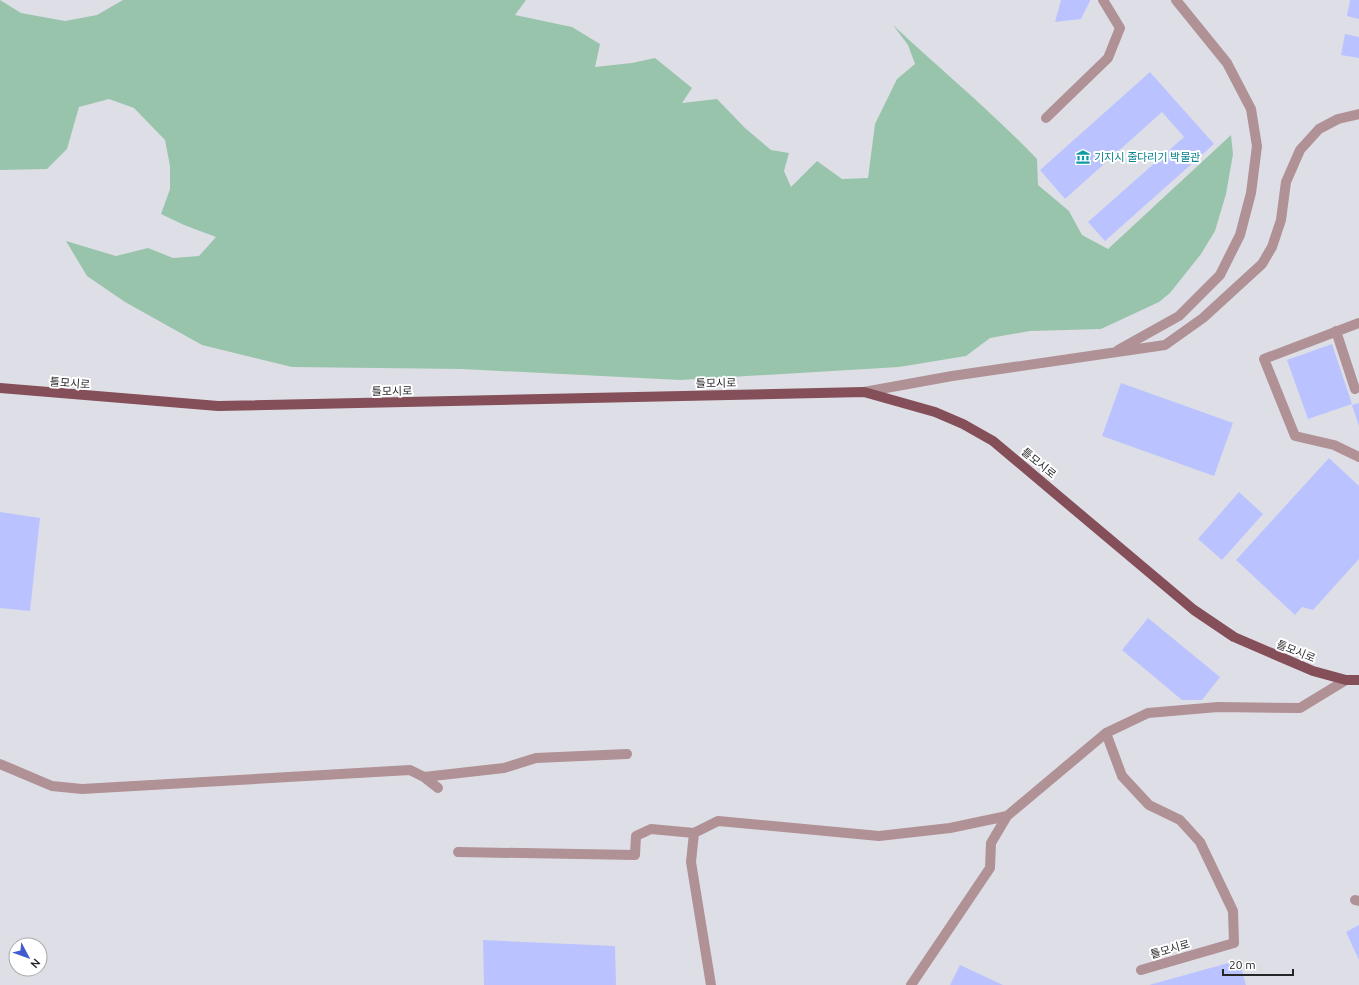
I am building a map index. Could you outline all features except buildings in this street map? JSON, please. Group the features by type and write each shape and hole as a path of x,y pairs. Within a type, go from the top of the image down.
{"main road":[{"name":"틀모시로","path":"0,388 218,406 864,392 935,412 963,424 993,441 1194,610 1234,637 1313,671 1346,680 1359,680"}],"street":[{"path":"1046,118 1108,58 1120,28 1103,0"},
{"path":"1111,353 1179,316 1220,275 1240,235 1251,193 1257,146 1251,109 1227,63 1176,0"},
{"path":"864,392 952,376 1165,345 1203,318 1241,285 1262,264 1272,247 1281,220 1286,182 1300,150 1319,129 1338,119 1359,114"},
{"path":"1359,323 1264,359 1295,436 1334,446 1359,457"},
{"path":"1336,331 1355,389"},
{"path":"912,985 990,868 991,843 1007,816 1106,733 1148,714 1218,707 1300,708 1346,680"},
{"name":"틀모시로","path":"1106,733 1122,776 1149,805 1180,820 1200,842 1233,911 1234,943 1141,970"},
{"path":"424,777 504,768 536,758 627,754"},
{"path":"0,764 52,786 82,789 410,770 424,777 438,788"},
{"path":"458,852 634,855 636,836 651,829 694,833 718,821 879,836 950,828 1007,816"},
{"path":"694,833 691,862 712,985"}],"green space":[{"path":"0,0 21,13 65,21 97,15 123,0 526,0 515,15 572,27 600,44 595,67 632,63 655,58 692,88 682,103 717,99 745,128 771,150 789,153 784,171 791,187 817,161 842,179 868,178 875,124 897,79 915,64 908,45 893,25 1020,141 1037,159 1038,185 1069,211 1082,235 1108,249 1231,135 1233,154 1226,194 1215,231 1201,254 1170,293 1159,302 1101,329 1030,331 990,338 966,356 899,367 680,380 462,369 292,367 202,345 125,302 87,276 66,241 116,256 148,248 173,258 199,256 216,237 184,225 161,214 170,189 170,166 165,140 134,108 109,99 79,107 67,149 47,169 0,170"}],"place":[{"name":"기지시 줄다리기 박물관","path":"1083,157"}]}
